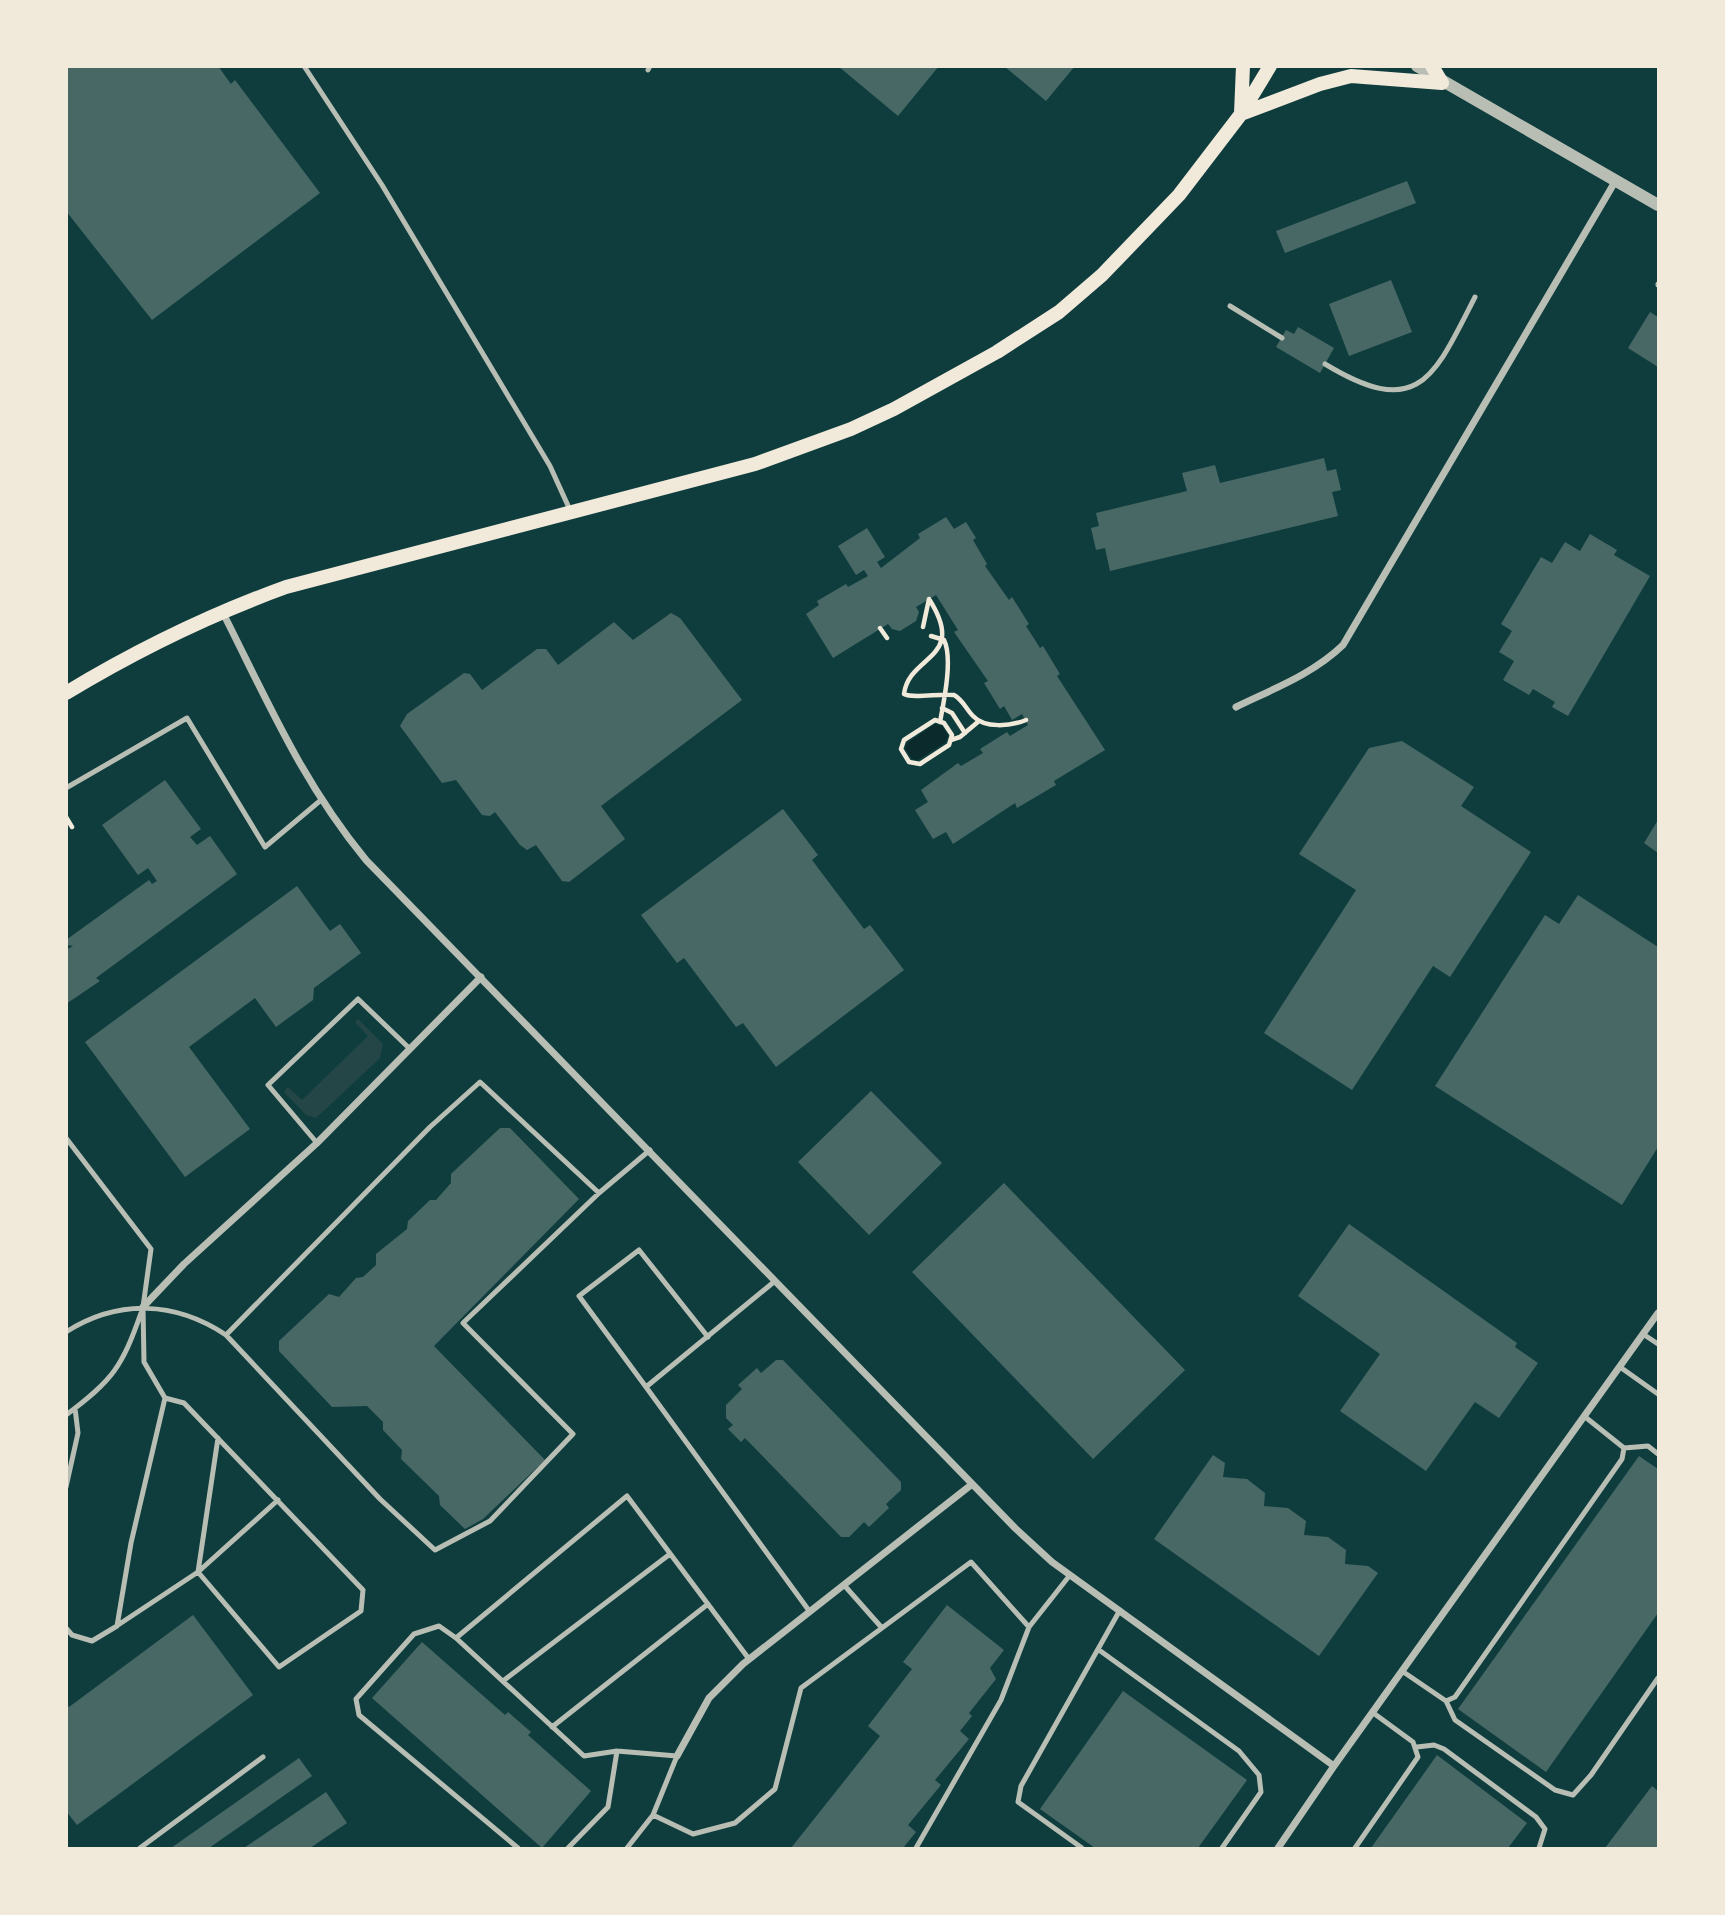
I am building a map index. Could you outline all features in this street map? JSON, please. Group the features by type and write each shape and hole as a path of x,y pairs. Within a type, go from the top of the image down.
{"main road":[{"path":"1241,114 1243,66"},
{"path":"66,693 139,650 222,611 299,583 755,464 842,432 894,409 998,352 1059,312 1111,267 1179,195 1241,114 1270,66"},
{"path":"1432,66 1442,83"},
{"path":"1241,114 1320,84 1351,76 1442,83"}],"street":[{"path":"1417,66 1442,83 1658,205"},
{"path":"1236,707 1308,672 1326,661 1343,645 1616,180"},
{"path":"222,611 278,728 321,800 366,860 1015,1528 1070,1575 1334,1766"},
{"path":"143,1307 184,1264 317,1143 481,977"},
{"path":"1278,1849 1372,1712 1658,1313"},
{"path":"677,1756 709,1698 749,1659 971,1485"}],"lane":[{"path":"304,66 382,185 550,466 572,513"},
{"path":"1325,364 1377,390 1391,392 1412,387 1433,372 1475,297"},
{"path":"1230,306 1282,338"},
{"path":"66,788 187,718 265,847 321,800"},
{"path":"317,1143 268,1085 358,999 410,1049"},
{"path":"226,1335 430,1127 480,1082 599,1193"},
{"path":"66,1138 151,1249 143,1307 144,1362 165,1398 131,1543 117,1626"},
{"path":"66,1332 89,1318 143,1307 200,1318 226,1335 380,1499 436,1550 490,1521 573,1434 463,1323 599,1193 650,1150"},
{"path":"708,1338 639,1250 579,1296 810,1612"},
{"path":"646,1387 775,1281"},
{"path":"66,1415 97,1392 125,1359 143,1307"},
{"path":"1643,1334 1658,1344"},
{"path":"1620,1367 1658,1394"},
{"path":"165,1398 184,1403 218,1438 278,1500 363,1590 361,1611 279,1667 198,1572 218,1438"},
{"path":"66,1487 78,1433 75,1408"},
{"path":"1584,1416 1624,1448 1648,1446 1658,1454"},
{"path":"1446,1701 1455,1697 1503,1629 1622,1459 1624,1448"},
{"path":"456,1638 627,1496 749,1659"},
{"path":"66,1628 72,1635 92,1641 117,1626 198,1572 278,1500"},
{"path":"502,1681 670,1555"},
{"path":"653,1815 693,1834 735,1823 775,1789 802,1688 971,1562 1029,1627"},
{"path":"916,1849 1001,1700 1029,1627 1070,1575"},
{"path":"844,1586 882,1628"},
{"path":"552,1727 708,1604"},
{"path":"1082,1849 1018,1802 1021,1786 1120,1610"},
{"path":"518,1849 359,1715 356,1699 414,1634 439,1626 456,1638 584,1756 617,1751 677,1756 653,1815 627,1849"},
{"path":"1099,1650 1239,1751 1259,1775 1261,1792 1222,1849"},
{"path":"1402,1671 1446,1701 1455,1720 1555,1790 1573,1795 1591,1775 1658,1678"},
{"path":"1372,1712 1417,1747 1434,1745 1444,1749 1536,1817 1545,1829 1539,1849"},
{"path":"1354,1849 1416,1763 1417,1747"},
{"path":"568,1849 608,1807 617,1751"},
{"path":"140,1849 263,1757"}],"path":[{"path":"923,626 929,599 941,620 941,639 934,655 909,681 904,694 911,697 923,693 945,694 960,698 979,721 1006,724 1026,720"},
{"path":"880,628 887,638"},
{"path":"931,636 941,639 947,647 945,694 940,722"},
{"path":"943,708 952,713 965,733"},
{"path":"935,720 940,722 952,735 949,745 920,764 909,762 901,749 904,740 935,720"},
{"path":"951,740 979,721"},
{"path":"66,817 72,827"}],"shaded area":[{"path":"935,724 942,726 948,735 946,742 918,760 912,759 905,748 907,743"},
{"path":"358,1019 383,1044 380,1058 316,1118 306,1115 284,1092 288,1087 302,1100 368,1036 355,1022"}],"building":[{"path":"66,66 218,66 231,84 235,80 320,193 152,320 66,211"},
{"path":"838,66 939,66 898,116"},
{"path":"1004,66 1075,66 1046,101"},
{"path":"1407,181 1416,203 1285,253 1276,231"},
{"path":"1391,280 1412,332 1349,356 1329,304"},
{"path":"1650,312 1658,317 1658,367 1628,348"},
{"path":"1298,327 1334,348 1320,373 1276,347 1286,330 1294,334"},
{"path":"1324,458 1327,471 1336,469 1341,490 1332,492 1338,516 1110,571 1105,548 1096,550 1091,528 1099,526 1096,513 1187,491 1182,473 1215,465 1220,483"},
{"path":"946,517 954,529 966,522 976,538 973,540 987,564 985,566 1009,600 1012,597 1029,624 1026,626 1040,648 1043,646 1060,674 1057,676 1105,750 1054,781 1056,785 1017,808 1015,803 953,844 946,832 933,839 915,810 928,802 921,790 958,763 961,766 983,753 980,749 1007,732 1010,736 1028,725 1022,714 1012,720 1004,706 1000,709 984,683 988,681 954,632 958,630 936,595 916,607 919,612 916,621 900,631 892,629 888,624 833,658 806,614 819,605 817,601 846,584 848,587 868,576 864,570 856,575 838,546 867,528 885,557 877,562 881,568 920,538 918,534"},
{"path":"1590,534 1617,550 1614,555 1650,576 1568,716 1552,707 1555,702 1533,689 1529,695 1503,680 1514,661 1499,652 1512,631 1501,624 1541,557 1552,563 1565,542 1580,551"},
{"path":"671,613 680,618 742,700 601,806 625,839 569,882 562,881 536,845 527,850 520,845 495,812 490,816 482,815 456,780 442,783 400,726 407,714 464,673 470,674 482,690 537,649 546,649 558,665 614,622 633,640"},
{"path":"1402,741 1474,787 1461,806 1531,852 1450,977 1433,966 1352,1090 1264,1033 1356,890 1299,854 1369,748"},
{"path":"165,780 201,829 190,837 197,845 210,836 237,874 96,978 100,981 66,1004 66,950 73,946 68,945 66,940 149,880 152,884 157,881 148,868 138,875 102,825"},
{"path":"783,809 818,855 812,860 864,929 870,925 904,970 776,1067 743,1023 736,1027 684,958 677,963 641,915"},
{"path":"1658,820 1658,853 1644,843"},
{"path":"297,886 330,931 340,924 361,953 314,988 313,1000 276,1027 255,998 189,1047 250,1129 185,1177 85,1042"},
{"path":"1578,895 1658,947 1658,1147 1622,1205 1435,1086 1545,915 1559,924"},
{"path":"871,1091 942,1163 869,1235 798,1162"},
{"path":"500,1128 510,1128 579,1199 434,1346 545,1460 483,1519 465,1529 440,1505 439,1496 401,1459 402,1450 383,1430 383,1422 367,1406 332,1407 279,1351 279,1341 329,1294 339,1297 356,1278 363,1277 376,1265 376,1254 407,1229 408,1221 430,1200 436,1200 451,1183 451,1174"},
{"path":"1004,1183 1185,1370 1093,1459 912,1272"},
{"path":"1349,1224 1517,1343 1515,1347 1538,1363 1499,1418 1475,1402 1426,1471 1340,1411 1380,1354 1298,1296"},
{"path":"776,1360 783,1360 901,1482 901,1490 886,1504 889,1508 869,1527 864,1522 849,1537 841,1537 745,1438 741,1442 728,1429 733,1425 726,1418 726,1405 742,1389 738,1385 757,1368 761,1373"},
{"path":"1213,1455 1225,1463 1223,1477 1247,1479 1265,1493 1264,1506 1288,1508 1306,1521 1304,1535 1328,1537 1346,1550 1345,1564 1368,1566 1378,1573 1319,1656 1154,1539"},
{"path":"1639,1456 1658,1469 1658,1613 1546,1772 1458,1709"},
{"path":"947,1605 1004,1650 990,1668 996,1679 969,1713 972,1716 960,1731 969,1739 935,1780 941,1785 908,1825 916,1832 903,1848 791,1848 880,1736 868,1726 912,1669 903,1662"},
{"path":"193,1615 253,1695 77,1825 66,1811 66,1703 69,1707"},
{"path":"422,1642 505,1715 508,1712 531,1732 528,1735 591,1791 542,1848 372,1698"},
{"path":"1123,1691 1247,1780 1198,1848 1095,1848 1040,1809"},
{"path":"1437,1755 1527,1823 1508,1848 1371,1848"},
{"path":"299,1758 312,1776 209,1848 171,1848"},
{"path":"1652,1786 1658,1791 1658,1848 1605,1848"},
{"path":"326,1792 347,1823 310,1848 244,1848"}]}
